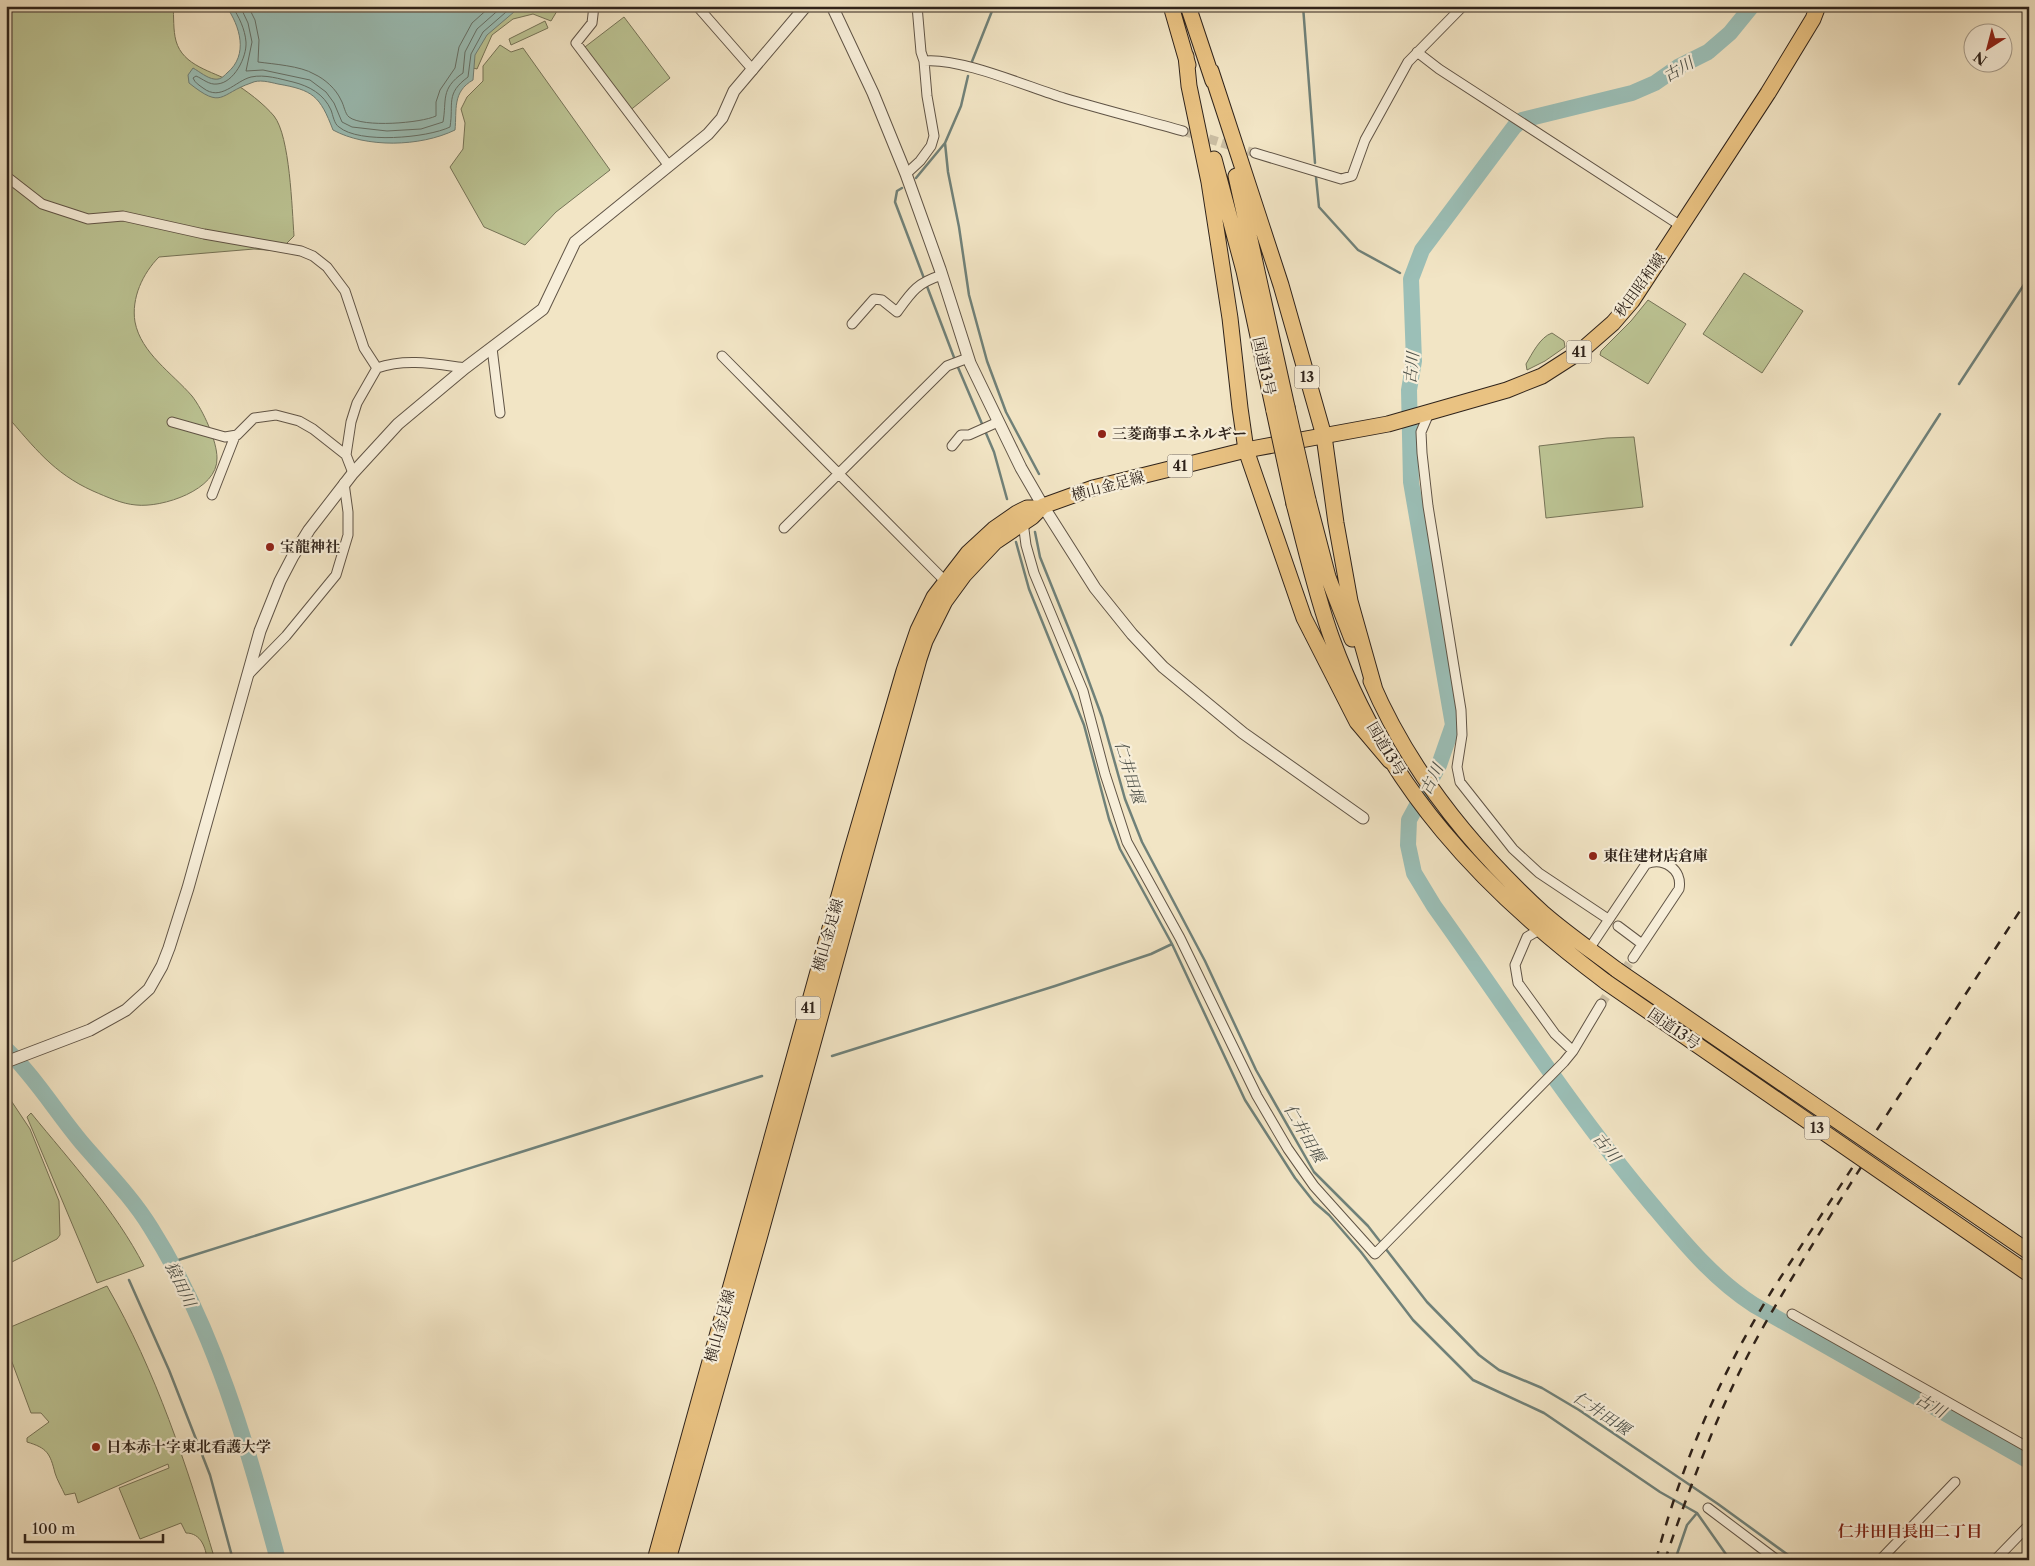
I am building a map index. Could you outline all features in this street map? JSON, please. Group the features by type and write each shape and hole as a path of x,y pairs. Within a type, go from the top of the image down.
{"main road":[{"name":"国道13号","path":"1171,6 1280,409 1301,502 1317,594 1333,641 1366,716 1390,761 1448,839 1539,930 1606,982 2029,1274"},
{"name":"国道13号","path":"1188,6 1211,71 1240,190 1280,409"},
{"name":"秋田昭和線","path":"1324,436 1388,424 1428,414 1507,390 1533,379 1581,351 1613,323 1632,301 1784,66 1813,19 1818,6"},
{"name":"13","path":"1186,56 1189,86 1209,182 1230,318 1246,450 1304,618 1357,722 1390,761"},
{"name":"13","path":"1211,71 1281,285 1324,436 1336,523 1350,601 1375,690"},
{"name":"横山金足線","path":"668,1560 919,659 949,585 968,553 994,529 1027,508 1041,507 1094,488 1246,450 1324,436"},
{"name":"国道13号","path":"1301,502 1346,626 1397,734 1420,772 1488,858 1545,915 1617,970 2029,1252"},
{"name":"横山金足線","path":"655,1560 848,865 904,671 925,614 949,585 988,548 1005,534 1032,517 1041,507"}],"street":[{"path":"594,6 592,23 576,43 669,166"},
{"path":"697,6 753,70"},
{"path":"6,1062 90,1030 126,1010 149,988 162,966 169,948 260,631 293,556 309,530 344,483 398,424 465,368 543,309 575,242 708,134 722,118 734,91 806,6"},
{"path":"832,6 873,93 906,174 961,360 988,425 1041,507 1096,588 1132,634 1163,667 1243,733 1363,818"},
{"path":"906,174 920,161 931,146 934,136 916,6"},
{"path":"1255,153 1342,179 1352,176 1365,140 1408,62 1463,6"},
{"path":"1417,52 1439,69 1525,126 1681,226"},
{"path":"924,60 934,60 974,68 1065,98 1183,131"},
{"path":"6,176 42,204 88,219 123,216 204,234 301,251 313,256 327,267 345,291 364,348 377,368"},
{"path":"852,324 874,299 882,300 897,312 908,296 923,282 937,276"},
{"path":"492,348 500,413"},
{"path":"722,356 949,585"},
{"path":"784,528 838,473 961,360"},
{"path":"353,473 346,455 350,422 356,403 377,368 392,363 417,362 465,368"},
{"path":"1428,414 1421,432 1422,453 1429,514 1461,710 1462,734 1457,767 1460,782 1513,849 1540,873 1605,917"},
{"path":"212,495 235,436 254,418 276,415 299,421 313,429 346,455"},
{"path":"172,422 225,437 235,436"},
{"path":"952,446 961,436 969,435 988,425"},
{"path":"247,676 286,636 336,575 348,535 348,512 344,483"},
{"path":"1024,522 1026,545 1034,573 1083,691 1105,774 1127,842 1180,938 1256,1096 1288,1149 1314,1186 1375,1254 1564,1062 1573,1051 1601,1004"},
{"path":"1589,949 1646,864 1659,861 1671,866 1677,872 1680,884 1679,890 1633,958"},
{"path":"1618,926 1642,944"},
{"path":"1539,930 1527,937 1515,965 1518,983 1554,1034 1573,1051"},
{"path":"1792,1314 2029,1448"},
{"path":"1880,1560 1955,1482"},
{"path":"1708,1508 1777,1560"},
{"path":"2001,1558 2029,1526"}],"green space":[{"path":"6,6 173,6 176,41 185,56 199,67 232,82 260,102 274,116 284,139 291,191 294,236 279,251 254,249 159,257 143,278 137,295 134,313 138,333 150,353 192,396 205,417 215,443 217,458 215,469 208,479 199,488 173,500 136,505 109,498 79,484 66,476 45,458 6,415"},
{"path":"387,6 560,6 551,21 533,14 513,19 492,35 477,69 458,64"},
{"path":"624,17 670,78 628,112 581,50"},
{"path":"545,21 548,28 511,45 509,39"},
{"path":"500,45 511,52 523,48 610,170 556,212 525,245 484,227 450,167 463,149 465,123 461,109 467,97 483,81 483,66"},
{"path":"1744,273 1803,311 1762,373 1703,334"},
{"path":"1648,300 1686,324 1648,384 1600,355 1601,351 1631,321"},
{"path":"1552,333 1564,341 1565,347 1545,361 1527,370 1526,364 1537,346"},
{"path":"1634,437 1643,507 1546,518 1539,446 1607,438"},
{"path":"6,1093 30,1129 59,1201 60,1235 57,1239 6,1265"},
{"path":"31,1113 106,1206 120,1225 144,1266 97,1283 27,1117"},
{"name":"日本赤十字東北看護大学","path":"107,1286 141,1351 169,1420 215,1560 207,1560 202,1542 199,1538 186,1533 181,1523 140,1539 119,1488 169,1468 168,1464 78,1503 75,1493 65,1495 47,1452 27,1442 27,1438 49,1422 41,1413 31,1413 6,1346 6,1329"}],"water":[{"path":"226,6 521,6 487,35 475,55 473,80 462,90 457,102 455,130 426,140 393,143 361,140 333,130 324,109 314,96 290,86 257,81 215,98 189,83 188,75 193,68 209,77 218,79 234,66 238,58 240,40 238,31"}],"waterway":[{"path":"971,64 994,6"},
{"path":"1303,6 1315,163"},
{"name":"古川","path":"1752,6 1730,33 1708,52 1678,67 1655,83 1632,93 1522,120 1514,127 1422,250 1411,279 1414,361 1409,390 1411,482 1453,725 1439,765 1409,820 1408,845 1414,873 1434,906 1592,1130 1673,1229 1724,1283 1754,1305 2029,1461"},
{"path":"916,178 945,143 961,106 968,76"},
{"path":"945,143 948,172 959,227 969,295 987,361 1006,412 1039,474"},
{"path":"1316,177 1319,207 1358,250 1400,273"},
{"path":"902,188 897,191 895,202 955,360"},
{"path":"1959,384 2029,277"},
{"path":"957,365 994,452 1007,499"},
{"path":"1791,645 1940,414"},
{"name":"仁井田堰","path":"1035,532 1040,557 1102,717 1125,799 1142,842 1205,961 1256,1070 1314,1172 1368,1226 1427,1302 1479,1355 1499,1370 1542,1388 1579,1410 1718,1504 1795,1560"},
{"path":"1016,542 1029,589 1084,725 1109,819 1120,849 1172,944 1245,1100 1295,1178 1314,1202 1329,1215 1361,1252 1413,1320 1473,1380 1544,1413 1660,1492 1697,1513 1730,1560"},
{"path":"832,1056 1055,986 1151,954 1172,944"},
{"name":"猿田川","path":"6,1049 136,1206 174,1267 211,1347 227,1389 254,1474 278,1560"},
{"path":"172,1262 762,1076"},
{"path":"129,1280 169,1370 210,1475 233,1560"},
{"path":"1675,1560 1687,1525 1697,1513"}],"tunnel":[{"path":"1183,131 1255,153"},
{"path":"1601,1004 1633,958"}],"railway":[{"path":"1656,1560 1690,1454 1704,1420 1754,1321 2029,897"},
{"path":"1665,1560 1708,1442 1747,1356 1786,1287 1863,1164"}],"place":[{"name":"三菱商事エネルギー","path":"1102,434"},
{"name":"宝龍神社","path":"270,547"},
{"name":"東住建材店倉庫","path":"1593,856"},
{"name":"日本赤十字東北看護大学","path":"96,1447"}],"district":[{"name":"仁井田目長田二丁目","path":"1910,1531"}]}
